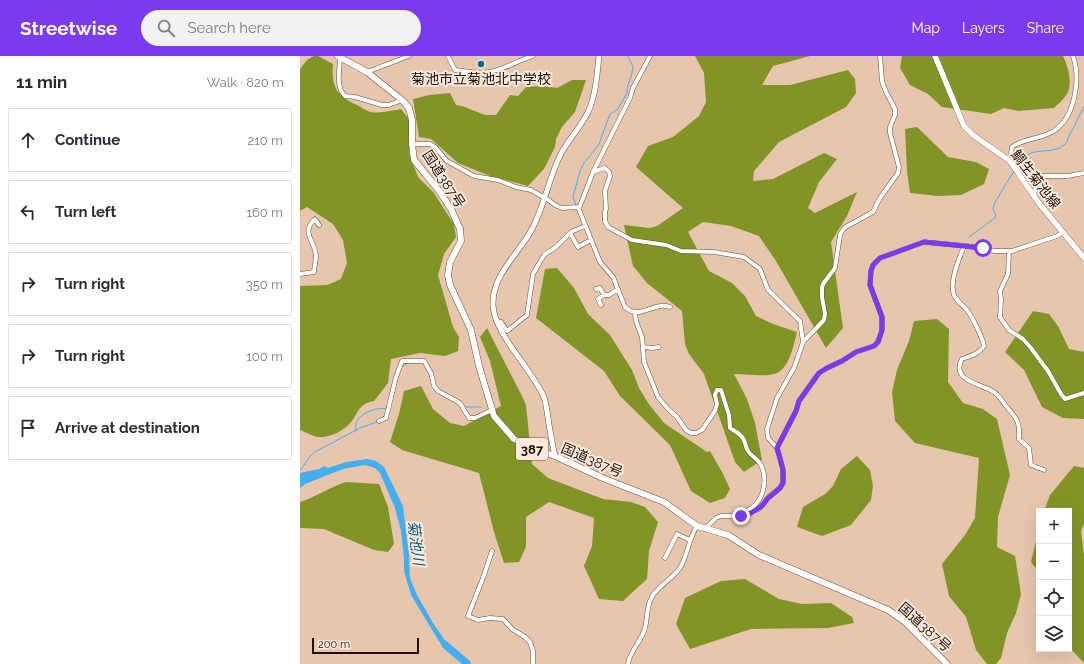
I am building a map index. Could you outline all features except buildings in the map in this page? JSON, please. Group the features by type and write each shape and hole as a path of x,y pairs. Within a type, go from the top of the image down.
{"highway":[{"name":"国道387号","path":"339,57 367,72 402,100 409,108 411,113 414,160 440,192 451,209 460,229 461,241 450,262 449,281 471,330 479,366 494,416 514,440 528,447 555,456 605,479 664,502 697,526 732,537 760,555 888,610 904,621 947,664"}],"main road":[{"name":"鯛生菊池線","path":"935,56 964,126 973,135 1010,161 1034,197 1084,258"}],"street":[{"path":"367,72 409,56"},
{"path":"448,56 455,70 488,73 518,60 533,56"},
{"path":"555,456 544,398 533,377 509,343 496,321 493,305 495,287 503,270 531,231 545,198 554,168 562,150 584,120 591,104 599,56"},
{"path":"578,208 593,172 650,56"},
{"path":"705,528 716,518 722,516 741,516 759,509 783,483 783,470 777,448 768,438 767,429 777,398 794,368 803,342 824,320 825,314 822,288 835,268 840,235 844,228 873,212 880,198 898,172 890,133 890,127 895,115 894,109 882,81 880,56"},
{"path":"1010,161 1012,147 1021,142 1049,134 1065,121 1070,112 1076,89 1076,74 1073,56"},
{"path":"339,57 340,91 345,96 356,97 382,105 389,105 402,100"},
{"path":"412,144 430,144 435,147 447,160 469,174 482,178 498,180 516,187 530,190 562,208 578,208"},
{"path":"593,172 605,168 609,172 610,176 605,191 605,221 608,227 632,240 666,245 681,251 714,252 744,257 760,268 768,290 800,322 803,342"},
{"path":"1034,197 1038,178 1041,176 1068,176 1084,173"},
{"path":"578,208 600,262 613,277 625,307 633,313 657,306 670,307"},
{"path":"300,274 314,272 316,256 305,233 305,227 308,223 315,219 319,225"},
{"path":"496,321 501,322 507,331 528,315 532,274 544,255 556,247 570,233 586,226"},
{"path":"777,448 796,411 799,401 819,373 856,352 874,346 878,342 882,330 882,317 870,285 871,271 876,261 880,258 924,242 995,251 1009,251 1038,243 1057,236 1063,232"},
{"path":"570,233 578,247 591,240"},
{"path":"964,246 954,275 953,292 956,298 970,314 983,340 984,347 975,354 962,359 960,362 962,374 972,383 992,390 1014,414 1019,423 1019,439 1030,448 1031,465 1044,470"},
{"path":"1009,251 1008,274 1000,291 1000,317 1009,330 1023,339 1031,348 1048,371 1065,399 1084,393"},
{"path":"596,289 600,288 604,295"},
{"path":"601,305 598,299 618,289"},
{"path":"635,313 636,321 642,337 644,362 658,397 668,410 678,417 686,430 691,433 699,432 715,411 717,404 715,395 718,390 721,390 729,415 730,428 742,437 749,453 760,462 765,476 764,487 760,500 750,510 735,513 734,516"},
{"path":"643,347 659,347"},
{"path":"379,421 386,418 396,377 402,361 424,361 431,373 434,386 438,391 460,403 469,418 475,418 492,410"},
{"path":"628,664 631,654 645,629 650,600 660,587 671,579 677,572 686,555 690,540 697,526"},
{"path":"665,558 677,534 690,540"},
{"path":"492,551 468,616 478,620 503,618 512,629 526,637 530,642 533,651 533,664"}],"green space":[{"path":"314,56 318,56 333,64 334,84 340,94 350,102 371,112 401,109 409,119 409,153 418,177 434,193 454,224 456,237 444,254 438,275 453,327 459,337 458,351 445,356 420,353 391,359 388,383 374,401 362,406 352,421 342,430 325,437 313,436 300,430 300,286 327,285 341,279 347,263 343,240 333,224 307,207 300,211 300,69 307,60"},
{"path":"695,56 810,56 773,66 762,85 790,85 848,70 855,79 856,93 846,107 779,142 754,171 753,181 773,179 824,153 837,159 819,182 808,208 815,213 857,192 847,216 831,242 843,328 826,348 776,261 759,236 731,226 703,222 688,232 709,271 732,283 745,296 756,316 773,324 797,332 787,363 779,372 764,375 734,374 747,399 755,423 762,460 744,472 735,462 704,374 689,354 685,344 682,311 647,283 633,266 624,225 650,228 657,226 683,208 636,167 648,146 673,137 699,116 706,102 704,73"},
{"path":"902,56 1063,56 1067,65 1070,85 1067,94 1054,108 1018,111 1004,108 991,114 942,107 928,94 910,85 900,68"},
{"path":"572,80 586,80 575,112 562,127 556,139 555,147 544,169 528,186 490,176 458,163 431,139 419,137 413,99 429,95 450,93 456,105 485,115 496,115 510,95 518,96 526,87 541,86 557,88"},
{"path":"917,127 948,157 976,162 989,169 984,184 961,195 938,196 910,193 907,171 905,129"},
{"path":"557,268 574,288 588,314 610,335 632,370 639,388 648,403 664,423 707,452 710,451 730,489 725,498 710,503 691,491 670,445 620,396 604,371 536,318 545,269"},
{"path":"1033,311 1049,314 1058,326 1069,349 1084,352 1084,419 1063,418 1042,407 1024,370 1005,352"},
{"path":"937,319 949,329 948,382 963,403 983,409 997,419 1010,475 998,517 997,547 1015,556 1021,594 1016,613 1007,633 1001,658 996,664 987,664 976,650 966,617 949,596 942,564 965,535 975,518 979,458 915,443 895,421 892,392 897,370 909,341 914,321"},
{"path":"487,328 526,405 532,464 548,478 603,499 631,502 645,507 658,522 649,551 647,579 623,601 599,599 584,566 592,546 594,518 549,502 526,517 526,547 519,562 504,563 494,532 479,473 402,450 390,442 399,414 404,391 421,386 433,409 450,423 464,426 501,406 490,361 480,337"},
{"path":"857,456 870,470 873,486 871,500 851,525 822,536 797,527 803,507 825,494 833,486 841,469"},
{"path":"1074,466 1084,468 1084,524 1081,531 1084,555 1084,663 1072,650 1072,508 1045,508 1050,495"},
{"path":"346,482 379,484 388,507 394,544 388,552 374,550 324,529 300,528 300,502"},
{"path":"1036,541 1036,569 1031,562"},
{"path":"745,579 779,599 802,604 831,603 852,617 854,623 828,628 751,629 690,649 676,624 685,598 721,581"}],"water":[{"path":"367,459 376,461 384,467 403,506 409,555 410,578 417,595 444,639 470,661 471,664 462,664 443,648 411,595 404,571 401,531 395,508 380,473 375,468 365,465 343,469 305,484 300,488 300,473 319,469 325,466 328,468 346,462"}],"waterway":[{"path":"576,205 573,197 580,171 584,163 599,144 610,114 618,109 627,93 633,67 628,56"},
{"path":"1018,168 1027,155 1060,148 1064,145 1067,142 1084,106"},
{"path":"969,237 995,218 996,215 993,209 994,205 1014,172"},
{"path":"402,366 408,363"},
{"path":"465,407 481,407"},
{"path":"356,431 356,422 362,415 379,408 387,409"},
{"path":"300,471 310,456 315,452 360,428 377,422"}],"place":[{"name":"菊池市立菊池北中学校","path":"481,64"}],"route":[{"path":"741,516 759,509 783,483 783,470 777,448 796,411 799,401 819,373 856,352 874,346 878,342 882,330 882,317 870,285 871,271 876,261 880,258 924,242 936,242 983,248"}],"water label":[{"name":"菊池川","path":"416,543"}]}
